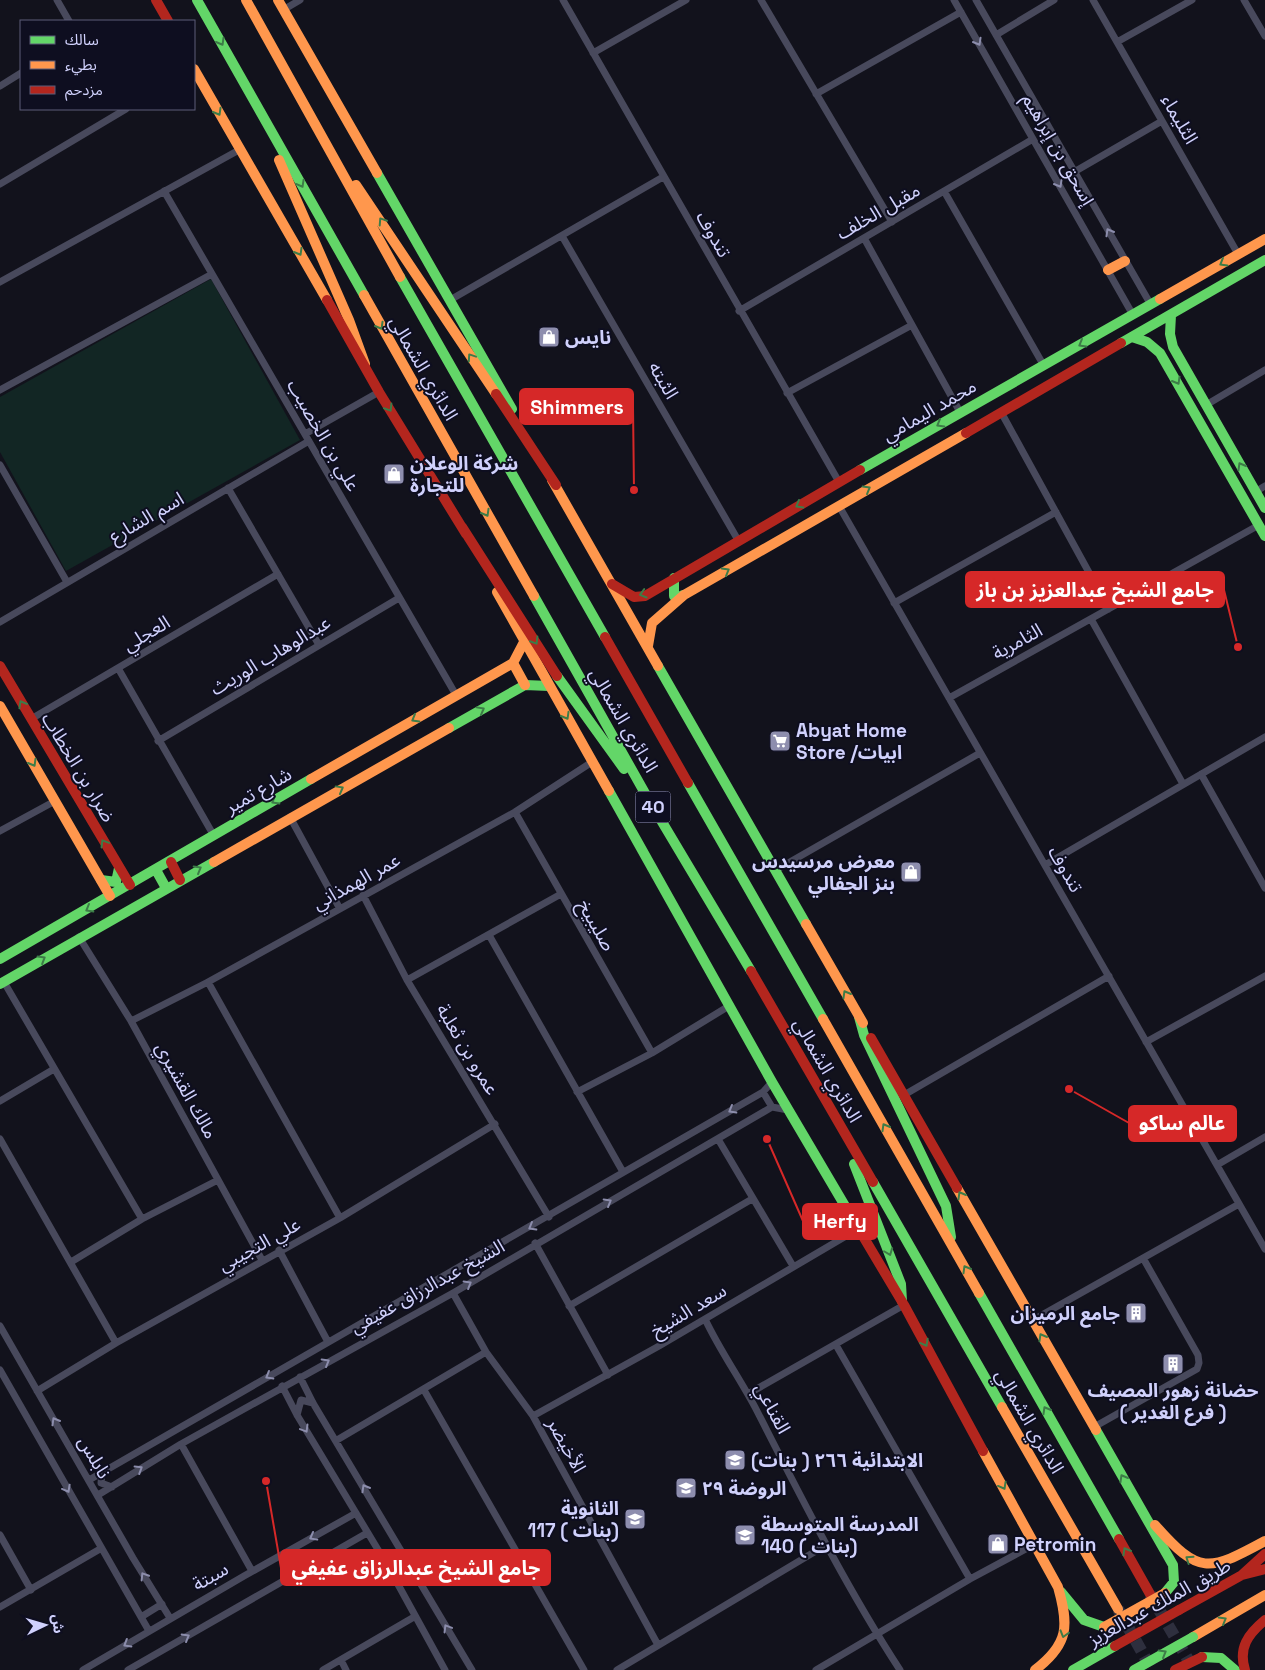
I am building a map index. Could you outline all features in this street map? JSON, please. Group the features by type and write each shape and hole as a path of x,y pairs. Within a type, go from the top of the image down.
{"main road":[{"path":"156,0 167,20"},
{"name":"الدائري الشمالي","path":"197,0 646,795 753,974 1118,1609"},
{"name":"الدائري الشمالي","path":"246,0 319,135 1150,1594"},
{"path":"278,0 1173,1566 1174,1582 1165,1594 1104,1627 1088,1624 1075,1612 1058,1587 903,1303 772,1082 524,642 462,526"},
{"path":"195,74 365,364 379,392 462,526 558,678 616,759 646,795"},
{"path":"251,96 348,320 365,364"},
{"path":"319,135 375,211 556,485"},
{"name":"محمد اليمامي","path":"612,584 634,597 645,596 960,412 1265,239"},
{"name":"محمد اليمامي","path":"648,646 652,622 684,595 1265,260"},
{"path":"1108,270 1126,261"},
{"path":"1171,314 1170,340 1265,508"},
{"path":"1132,337 1155,347 1166,363 1265,536"},
{"path":"1166,363 1164,356 1166,350 1177,354"},
{"path":"1028,375 1038,391"},
{"path":"674,578 674,596 676,598 684,595"},
{"path":"524,642 512,663 525,685"},
{"name":"شارع تمير","path":"0,959 171,862 512,663"},
{"name":"ضرار بن الخطاب","path":"0,666 130,885"},
{"path":"2,983 79,937 525,685 549,686"},
{"name":"ضرار بن الخطاب","path":"0,706 110,896"},
{"path":"171,862 180,880"},
{"path":"101,880 116,882 119,868"},
{"path":"156,870 166,888"},
{"path":"859,1017 864,1035 946,1206 952,1245"},
{"path":"848,1140 853,1160 901,1284 903,1303"},
{"path":"1139,1507 1175,1548 1196,1564 1217,1564 1265,1541"},
{"path":"1242,1575 1265,1554"},
{"name":"طريق الملك عبدالعزيز","path":"1072,1670 1242,1575 1265,1569"},
{"path":"1035,1670 1049,1660 1060,1646 1065,1634 1067,1623 1058,1587"},
{"path":"1134,1670 1265,1596"},
{"path":"1244,1670 1240,1654 1244,1642 1253,1629 1265,1620"},
{"path":"1175,1670 1202,1657 1211,1655 1220,1656 1235,1670"}],"street":[{"path":"57,0 68,20"},
{"path":"284,10 300,0"},
{"name":"تندوف","path":"563,0 739,311 839,482"},
{"path":"593,53 686,0"},
{"path":"761,0 892,222"},
{"name":"إسحق بن إبراهيم","path":"954,0 1133,315"},
{"name":"إسحق بن إبراهيم","path":"976,0 1151,305"},
{"path":"996,35 1054,0"},
{"name":"الثليماء","path":"1093,0 1238,254"},
{"path":"1116,42 1192,0"},
{"path":"1244,0 1265,36"},
{"path":"816,94 961,12"},
{"path":"0,86 20,75"},
{"path":"0,184 122,110"},
{"path":"1074,172 1162,121"},
{"name":"مقبل الخلف","path":"739,311 1033,139"},
{"path":"0,281 239,150"},
{"path":"450,300 663,177"},
{"name":"علي بن الخصيب","path":"164,191 456,695"},
{"path":"944,191 1044,366"},
{"name":"الثبته","path":"562,236 738,540"},
{"path":"864,238 960,412"},
{"path":"0,390 212,274"},
{"path":"787,393 912,325"},
{"path":"1206,405 1265,370"},
{"name":"اسم الشارع","path":"0,622 228,488 379,392"},
{"path":"1001,412 1109,609"},
{"path":"0,465 67,582"},
{"path":"1256,492 1265,486"},
{"path":"228,488 319,645"},
{"name":"تندوف","path":"839,506 1265,1249"},
{"path":"894,603 1056,512"},
{"name":"الثامرية","path":"949,698 1259,525"},
{"name":"العجلي","path":"31,719 278,574"},
{"name":"عبدالوهاب الوريث","path":"158,741 399,598"},
{"path":"1091,619 1183,784"},
{"path":"118,668 214,836"},
{"path":"1045,865 1265,737"},
{"path":"776,870 980,753"},
{"name":"عمر الهمذاني","path":"131,1022 208,982 515,812 592,762"},
{"path":"1201,774 1265,888"},
{"path":"0,832 55,801"},
{"name":"صليبيخ","path":"515,812 652,1054"},
{"path":"290,817 340,909"},
{"path":"407,980 561,894"},
{"name":"عمرو بن ثعلبة","path":"363,895 407,980 549,1217"},
{"path":"489,935 624,1172"},
{"name":"مالك القشيري","path":"79,937 131,1022 262,1260"},
{"path":"904,1095 1108,976"},
{"path":"1146,1042 1265,976"},
{"path":"208,982 340,1218"},
{"path":"2,983 142,1220"},
{"path":"577,1092 652,1054 729,1006"},
{"path":"0,1101 54,1070"},
{"name":"الشيخ عبدالرزاق عفيفي","path":"89,1480 549,1217 763,1092 772,1082"},
{"path":"763,1092 772,1107 788,1110"},
{"name":"الشيخ عبدالرزاق عفيفي","path":"98,1495 180,1444 453,1292 772,1107"},
{"name":"علي التجيبي","path":"37,1391 116,1343 279,1250 340,1218 495,1124"},
{"path":"1217,1165 1265,1138"},
{"path":"0,1139 116,1343"},
{"path":"718,1139 752,1200 793,1266"},
{"path":"71,1262 142,1220 218,1180"},
{"path":"569,1306 752,1200"},
{"path":"1033,1320 1239,1204"},
{"name":"سعد الشيخ","path":"533,1416 608,1375 858,1229"},
{"path":"535,1243 608,1375"},
{"path":"279,1250 328,1342"},
{"path":"1094,1427 1196,1369 1198,1366 1198,1355 1143,1258"},
{"name":"الأخيضر","path":"453,1292 486,1352 533,1416 658,1645"},
{"path":"748,1394 836,1345 903,1303"},
{"name":"القناعي","path":"705,1319 717,1345 748,1394 826,1545 877,1635 900,1670"},
{"name":"نابلس","path":"0,1326 170,1618"},
{"path":"836,1345 970,1579"},
{"path":"337,1440 486,1352"},
{"path":"0,1370 100,1549 149,1631"},
{"path":"300,1377 313,1403 337,1440 472,1670"},
{"path":"282,1386 297,1415 389,1568 414,1617 445,1670"},
{"path":"424,1390 584,1670"},
{"path":"297,1415 301,1400 313,1403"},
{"path":"180,1444 252,1571"},
{"path":"102,1472 101,1483 112,1486"},
{"name":"سبتة","path":"83,1670 170,1618 356,1513"},
{"path":"128,1670 368,1533"},
{"path":"0,1535 31,1590"},
{"path":"816,1670 970,1579 1035,1544"},
{"path":"617,1670 826,1545"},
{"path":"0,1607 100,1549"},
{"path":"389,1568 406,1558"},
{"path":"395,1580 413,1570"},
{"path":"141,1617 162,1604"},
{"path":"324,1670 414,1617"},
{"path":"341,1660 346,1670"}],"green space":[{"path":"211,279 300,440 66,571 0,452 0,397"}],"tunnel":[{"path":"1150,1594 1194,1670"},
{"path":"1118,1609 1152,1670"}],"traffic: fast":[{"path":"197,0 364,295"},
{"path":"377,173 512,409"},
{"path":"1121,343 1265,260"},
{"path":"400,277 605,637"},
{"path":"860,470 1160,299"},
{"path":"1171,315 1170,334 1173,347 1265,508"},
{"path":"1132,337 1147,342 1160,353 1265,536"},
{"path":"674,578 674,596 676,598 683,595"},
{"path":"534,596 646,795 751,971"},
{"path":"658,666 806,924"},
{"path":"557,676 624,769"},
{"path":"449,728 525,685 549,686"},
{"path":"0,959 311,779"},
{"path":"688,783 823,1019"},
{"path":"609,791 772,1082 848,1211"},
{"path":"0,984 214,862"},
{"path":"101,880 116,882 119,868"},
{"path":"156,870 166,888"},
{"path":"859,1017 864,1035 946,1206 951,1237"},
{"path":"854,1164 901,1284 902,1301"},
{"path":"873,1182 1002,1407"},
{"path":"979,1293 1119,1539"},
{"path":"1096,1430 1173,1565 1174,1582 1165,1593"},
{"path":"1061,1592 1084,1620 1104,1627"},
{"path":"1134,1670 1193,1637"},
{"path":"1073,1670 1115,1646"},
{"path":"1202,1657 1221,1658 1235,1670"}],"traffic: slow":[{"path":"246,0 400,277"},
{"path":"278,0 377,173"},
{"path":"195,71 327,300"},
{"path":"279,160 349,320 365,364"},
{"path":"356,185 496,394"},
{"path":"1160,299 1265,239"},
{"path":"1108,270 1125,261"},
{"path":"364,295 534,596"},
{"path":"648,646 652,623 684,595 966,433"},
{"path":"552,480 658,666"},
{"path":"497,592 609,791"},
{"path":"311,779 513,663 524,642"},
{"path":"513,663 525,685"},
{"path":"0,706 110,896"},
{"path":"214,862 449,728"},
{"path":"806,924 863,1023"},
{"path":"823,1019 979,1293"},
{"path":"957,1188 1096,1430"},
{"path":"1002,1407 1118,1609"},
{"path":"983,1451 1058,1587 1062,1601 1065,1624 1060,1643 1046,1661 1035,1670"},
{"path":"1155,1525 1183,1553 1194,1560 1205,1563 1217,1563 1230,1559 1265,1541"},
{"path":"1104,1627 1165,1593"},
{"path":"1193,1637 1265,1595"}],"traffic: jam":[{"path":"156,0 167,20"},
{"path":"327,300 379,392 466,534"},
{"path":"966,433 1121,343"},
{"path":"496,394 556,485"},
{"path":"612,584 634,597 645,596 860,470"},
{"path":"462,527 557,676"},
{"path":"605,637 688,783"},
{"path":"0,666 130,885"},
{"path":"171,862 180,880"},
{"path":"751,971 873,1182"},
{"path":"871,1038 957,1188"},
{"path":"848,1211 904,1305 983,1451"},
{"path":"1119,1539 1150,1594"},
{"path":"1242,1575 1265,1554"},
{"path":"1179,1610 1242,1575 1265,1569"},
{"path":"1115,1646 1179,1610"},
{"path":"1245,1670 1243,1655 1246,1642 1249,1636 1265,1620"},
{"path":"1175,1670 1202,1657"}],"place":[{"name":"نايس","path":"549,337"},
{"name":"شركة الوعلان للتجارة","path":"394,474"},
{"name":"Shimmers","path":"634,490"},
{"name":"جامع الشيخ عبدالعزيز بن باز","path":"1238,647"},
{"name":"Abyat Home Store /ابيات","path":"780,741"},
{"name":"معرض مرسيدس بنز الجفالي","path":"911,872"},
{"name":"عالم ساكو","path":"1069,1089"},
{"name":"Herfy","path":"767,1139"},
{"name":"جامع الرميزان","path":"1136,1313"},
{"name":"حضانة زهور المصيف ( فرع الغدير )","path":"1173,1364"},
{"name":"الابتدائية ٢٦٦ ( بنات)","path":"735,1460"},
{"name":"جامع الشيخ عبدالرزاق عفيفي","path":"266,1481"},
{"name":"الروضة ٢٩","path":"686,1488"},
{"name":"الثانوية 117 ( بنات)","path":"635,1519"},
{"name":"المدرسة المتوسطة 140 ( بنات)","path":"745,1535"},
{"name":"Petromin","path":"998,1544"}]}
